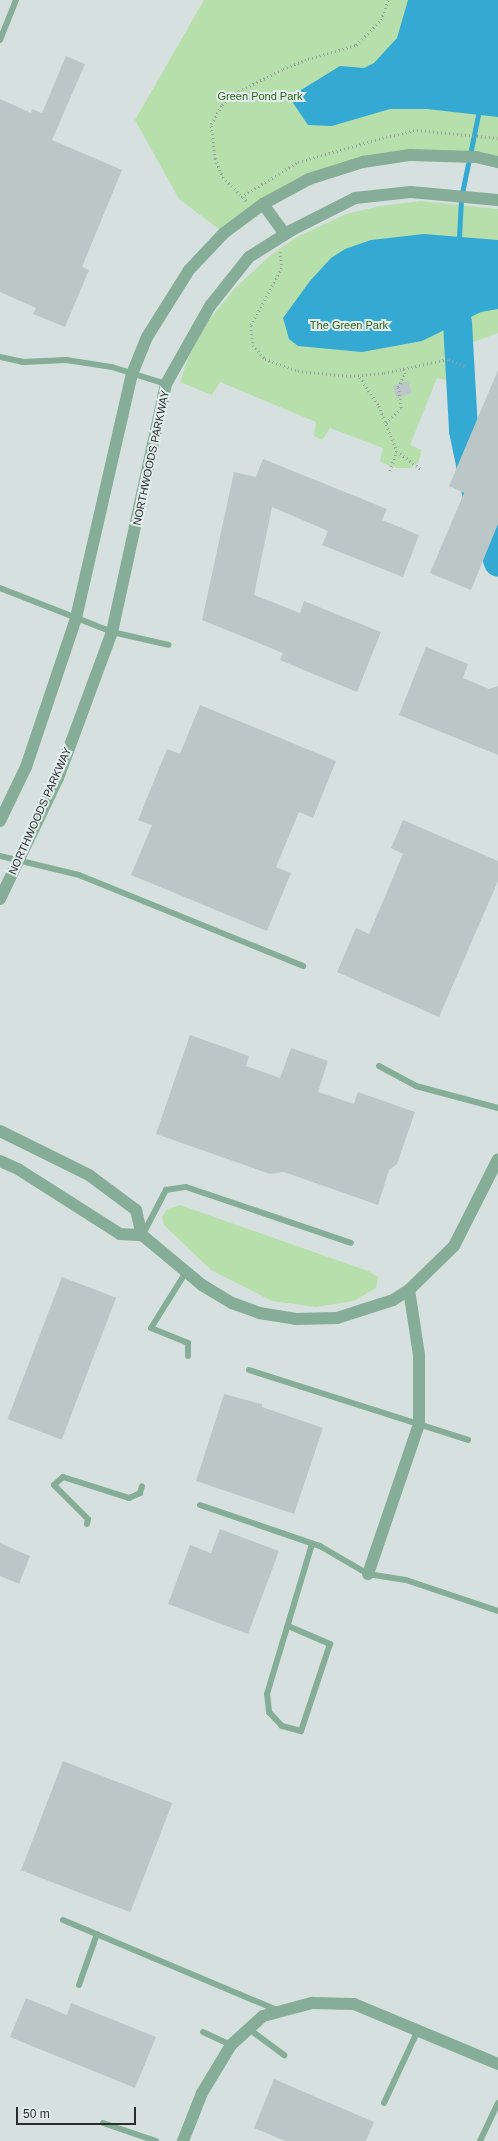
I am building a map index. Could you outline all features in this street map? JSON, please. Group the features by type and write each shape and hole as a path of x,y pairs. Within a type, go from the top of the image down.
{"street":[{"path":"0,821 26,767 76,618 132,374 147,337 189,270 224,233 263,204 309,179 362,162 410,155 476,157 498,162"},
{"name":"NORTHWOODS PARKWAY","path":"0,899 58,778 112,632 166,384 210,306 249,257 285,234 355,198 411,192 498,200"},
{"path":"263,204 285,234"},
{"path":"0,1131 89,1175 136,1210 142,1235 186,1272 232,1303 259,1313 295,1319 337,1318 393,1300 409,1290 454,1246 498,1159"},
{"path":"0,1161 18,1169 120,1234 142,1235"},
{"path":"368,1574 419,1424 419,1355 409,1290"},
{"path":"182,2141 202,2093 230,2045 263,2016 312,2003 354,2004 419,2029 498,2064"}],"lane":[{"path":"0,40 16,0"},
{"path":"0,357 23,362 66,360 132,374 166,384"},
{"path":"0,588 112,632 169,645"},
{"path":"0,856 79,875 304,966"},
{"path":"379,1066 416,1086 498,1108"},
{"path":"142,1235 166,1190 186,1187 351,1243"},
{"path":"186,1272 151,1328 188,1343 188,1356"},
{"path":"249,1370 468,1440"},
{"path":"87,1524 83,1514 54,1485 63,1477 129,1498 140,1493 142,1486"},
{"path":"200,1505 312,1544 368,1574 406,1580 498,1610"},
{"path":"288,1626 330,1644 301,1731 282,1726 269,1712 267,1694 312,1544"},
{"path":"64,1920 280,2012"},
{"path":"79,1985 97,1934"},
{"path":"249,2029 284,2055"},
{"path":"384,2103 419,2029"},
{"path":"203,2032 230,2045"},
{"path":"480,2141 498,2102"},
{"path":"103,2123 156,2141"}],"path":[{"path":"241,197 223,178 211,142 211,124 222,105 235,94 289,67 356,45 381,20 388,0"},
{"path":"280,250 283,259 282,268 251,326 253,345 257,353 270,362 298,371 360,376 449,359 466,367"},
{"path":"386,423 401,408 398,387 405,374 403,367"},
{"path":"360,376 386,423 397,451 421,469"},
{"path":"389,474 397,451"}],"green space":[{"name":"Green Pond Park","path":"204,0 498,0 498,162 410,155 309,179 224,233 179,199 135,120"},
{"name":"The Green Park","path":"421,201 498,209 498,333 471,343 462,354 450,381 437,378 410,445 422,450 418,463 411,468 397,468 385,464 380,461 383,448 330,428 322,440 314,436 316,422 220,382 212,395 180,382 188,358 207,323 235,288 272,254 297,237 346,214 380,206"},
{"path":"180,1205 368,1271 378,1277 376,1288 354,1301 316,1307 272,1301 211,1270 164,1225 162,1217 167,1209"}],"water":[{"path":"408,0 498,0 498,117 427,109 390,109 332,126 308,125 291,100 293,95 340,66 364,68 374,63 397,38"},
{"path":"424,234 498,240 498,309 481,312 422,341 362,352 298,346 289,339 283,318 310,281 331,258 345,249 371,240"}],"building":[{"path":"66,56 85,64 52,140 122,170 82,267 89,270 65,327 33,314 36,308 0,292 0,99 31,113 32,109 42,113"},
{"path":"498,370 498,524 471,590 430,573 464,493 449,486"},
{"path":"408,381 412,393 397,398 393,386"},
{"path":"263,459 387,509 382,520 419,535 403,577 322,545 328,531 272,507 254,595 300,613 304,601 381,632 357,692 280,660 283,653 202,620 234,472 256,477"},
{"path":"426,647 468,664 463,678 489,689 498,686 498,755 399,715"},
{"path":"200,705 336,761 313,818 299,812 276,867 291,873 267,931 131,875 152,825 138,820 167,749 180,754"},
{"path":"403,820 498,861 498,881 439,1017 337,972 356,928 369,934 403,854 391,848"},
{"path":"190,1035 249,1056 246,1066 280,1078 291,1048 328,1061 318,1092 354,1104 358,1092 415,1112 397,1164 389,1170 378,1205 284,1172 270,1174 156,1134"},
{"path":"62,1277 116,1298 62,1440 8,1419"},
{"path":"224,1394 262,1404 262,1407 323,1428 294,1514 196,1481"},
{"path":"220,1529 279,1551 248,1634 168,1604 190,1545 211,1553"},
{"path":"0,1543 30,1556 19,1584 0,1576"},
{"path":"63,1761 172,1803 130,1912 21,1870"},
{"path":"26,1998 67,2015 71,2003 156,2037 135,2088 10,2037"},
{"path":"274,2079 374,2122 366,2141 285,2141 254,2128"}],"waterway":[{"path":"459,237 461,198 478,115"},
{"path":"457,322 463,430 479,507 498,562"}]}
